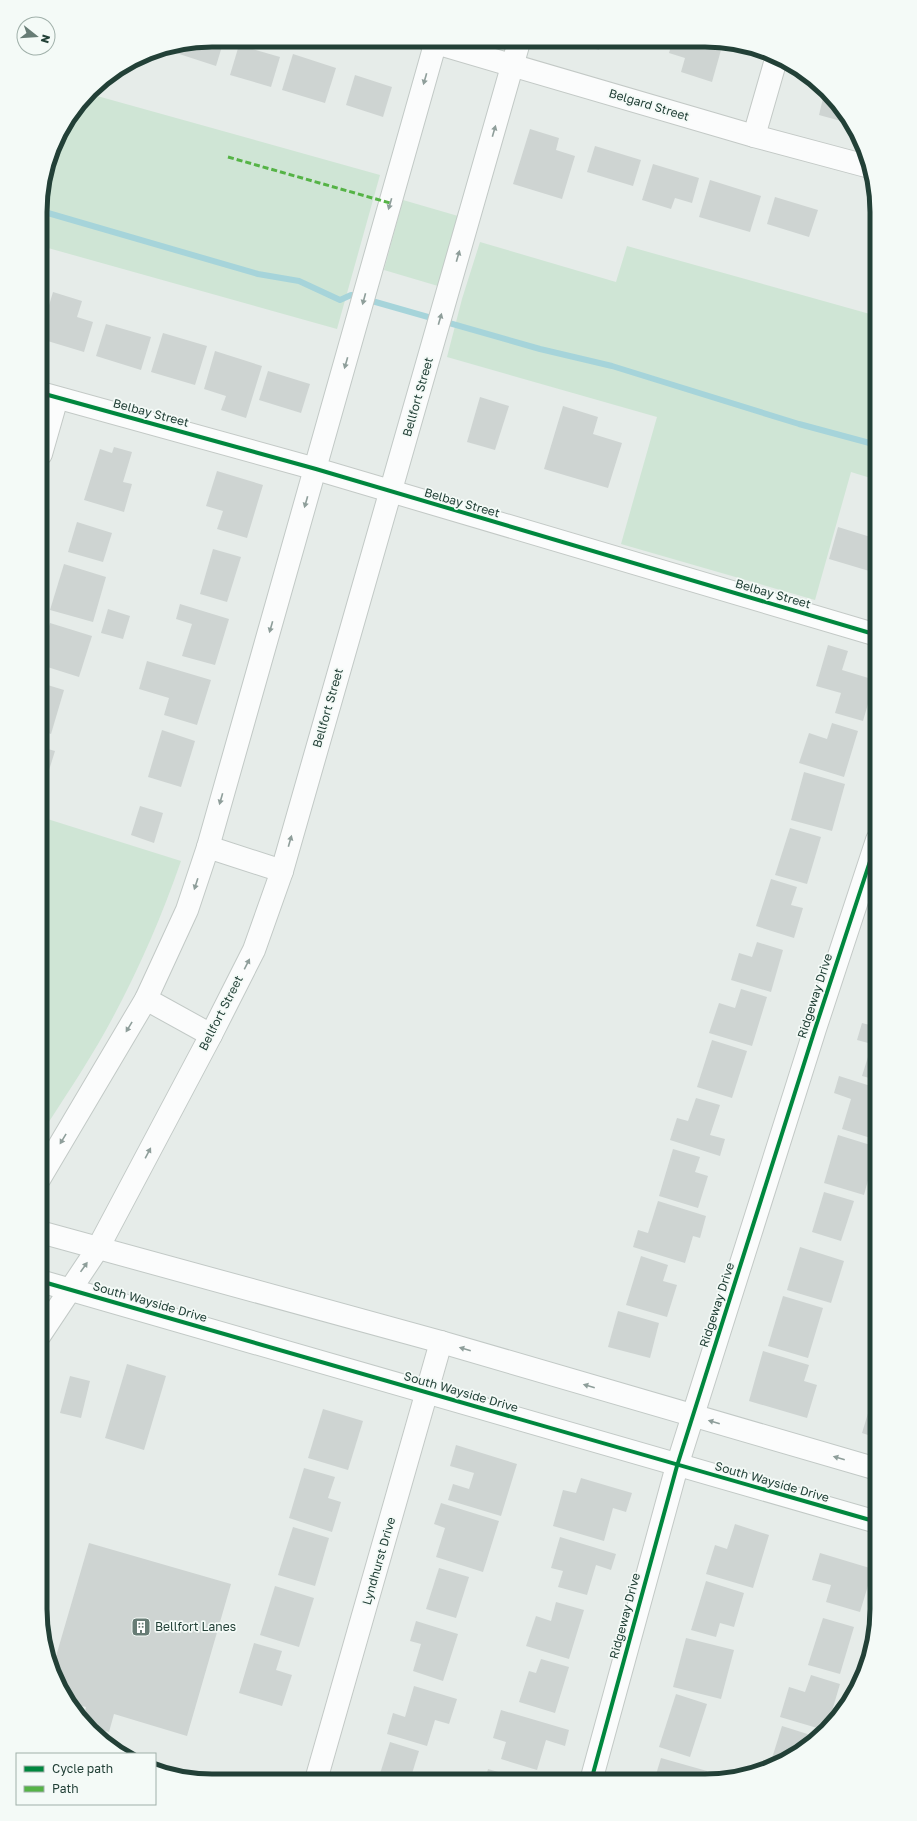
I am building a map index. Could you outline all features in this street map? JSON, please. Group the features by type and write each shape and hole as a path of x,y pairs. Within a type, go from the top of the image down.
{"street":[{"path":"47,1166 146,999 187,910 208,847 316,469 433,47"},
{"name":"Belgard Street","path":"452,47 754,136 863,165"},
{"name":"Bellfort Street","path":"47,1324 69,1289 98,1248 254,950 282,871 518,47"},
{"path":"754,136 775,63"},
{"path":"47,410 49,396"},
{"name":"Belbay Street","path":"49,396 316,469 870,633"},
{"path":"208,847 282,871"},
{"name":"Ridgeway Drive","path":"593,1774 692,1416 870,861"},
{"path":"146,999 210,1035"},
{"path":"47,1234 440,1342 870,1467"},
{"name":"South Wayside Drive","path":"47,1283 677,1466 870,1520"},
{"name":"Lyndhurst Drive","path":"318,1774 428,1393 440,1342"}],"green space":[{"path":"95,95 380,175 337,329 47,248 48,190 56,159 69,129 81,111"},
{"path":"403,200 458,216 438,286 384,270"},
{"path":"480,242 616,282 627,246 870,314 870,478 851,472 815,600 621,544 657,417 447,357 462,299"},
{"path":"47,819 181,861 165,904 128,989 90,1057 47,1125"}],"building":[{"path":"222,47 216,66 173,52 190,48"},
{"path":"238,47 246,47 280,57 271,87 230,75"},
{"path":"589,47 600,47 599,50"},
{"path":"671,47 722,48 712,82 681,72 685,58 669,53"},
{"path":"293,54 336,68 325,103 282,90"},
{"path":"355,75 392,87 383,117 346,105"},
{"path":"823,97 843,122 819,115"},
{"path":"530,129 559,138 556,150 575,156 562,199 513,184"},
{"path":"595,146 641,160 633,186 587,172"},
{"path":"653,164 699,178 692,203 675,198 671,209 642,200"},
{"path":"710,180 761,196 750,232 699,217"},
{"path":"775,197 818,210 809,237 767,224"},
{"path":"53,292 82,301 77,317 93,322 84,352 47,341 47,312"},
{"path":"106,324 151,337 141,370 96,356"},
{"path":"163,333 207,346 195,385 151,372"},
{"path":"215,351 262,366 246,418 221,410 226,396 204,389"},
{"path":"268,371 310,384 301,413 259,400"},
{"path":"480,397 509,406 495,450 467,442"},
{"path":"563,406 598,417 593,434 622,443 608,488 544,469"},
{"path":"114,447 132,452 123,482 132,484 124,512 84,500 100,449 112,453"},
{"path":"217,471 263,485 247,538 217,529 223,511 206,506"},
{"path":"77,522 112,533 103,562 68,552"},
{"path":"838,527 870,537 870,571 829,559"},
{"path":"213,549 241,557 227,602 200,594"},
{"path":"64,564 106,577 93,622 50,610"},
{"path":"180,604 229,619 215,665 182,656 192,624 176,619"},
{"path":"108,609 130,616 123,639 101,633"},
{"path":"50,623 92,636 79,677 47,667 47,632"},
{"path":"828,645 848,651 842,670 870,678 870,697 863,721 835,713 841,693 816,686"},
{"path":"147,661 211,680 197,725 164,715 169,698 139,689"},
{"path":"47,685 64,690 51,734 47,732"},
{"path":"832,723 858,731 844,777 799,763 809,733 827,739"},
{"path":"162,730 195,741 181,787 148,777"},
{"path":"47,749 55,751 47,777"},
{"path":"804,772 845,784 832,831 791,820"},
{"path":"140,806 163,813 154,843 131,835"},
{"path":"790,828 821,837 807,884 775,875"},
{"path":"771,879 797,887 791,905 803,908 794,938 756,926"},
{"path":"757,942 783,950 771,992 731,980 739,953 752,957"},
{"path":"741,989 767,997 752,1046 709,1033 719,1003 735,1008"},
{"path":"862,1023 870,1025 870,1043 857,1040"},
{"path":"712,1040 747,1051 732,1098 697,1087"},
{"path":"870,1050 870,1078 862,1076"},
{"path":"839,1076 870,1086 870,1138 842,1129 851,1099 834,1093"},
{"path":"696,1098 720,1105 710,1135 725,1139 720,1156 670,1140 677,1118 688,1121"},
{"path":"838,1135 870,1145 870,1173 864,1195 824,1183"},
{"path":"673,1149 700,1157 695,1172 708,1176 698,1208 659,1196"},
{"path":"824,1192 854,1201 841,1241 812,1232"},
{"path":"658,1201 706,1216 700,1238 693,1236 685,1263 633,1247 638,1230 648,1233"},
{"path":"800,1247 844,1261 831,1303 787,1290"},
{"path":"641,1256 668,1265 663,1281 677,1285 667,1317 626,1305"},
{"path":"783,1296 823,1308 808,1358 768,1346"},
{"path":"618,1311 659,1323 650,1358 608,1347"},
{"path":"763,1351 809,1365 804,1381 817,1385 807,1418 749,1401"},
{"path":"127,1364 166,1376 144,1450 105,1438"},
{"path":"70,1376 90,1381 81,1418 60,1413"},
{"path":"870,1407 870,1436 862,1433"},
{"path":"323,1409 363,1421 348,1470 308,1458"},
{"path":"456,1445 517,1464 501,1516 448,1500 453,1484 469,1489 474,1473 450,1466"},
{"path":"304,1468 335,1477 328,1498 341,1502 332,1532 289,1518"},
{"path":"581,1478 632,1493 626,1512 613,1508 604,1541 553,1526 563,1490 576,1493"},
{"path":"441,1503 499,1521 483,1572 436,1557 445,1528 434,1524"},
{"path":"735,1524 769,1535 753,1588 706,1574 715,1545 727,1549"},
{"path":"293,1527 329,1538 315,1586 278,1575"},
{"path":"560,1537 616,1554 611,1570 596,1565 587,1595 558,1587 563,1571 551,1568"},
{"name":"Bellfort Lanes","path":"89,1543 231,1584 187,1736 114,1714 109,1732 98,1729 84,1714 86,1707 78,1705 69,1692 55,1659"},
{"path":"820,1553 870,1568 870,1579 860,1612 826,1602 831,1585 812,1580"},
{"path":"439,1568 469,1577 456,1618 426,1609"},
{"path":"706,1581 744,1593 734,1627 720,1623 716,1637 691,1630"},
{"path":"275,1586 314,1598 299,1647 260,1635"},
{"path":"556,1602 584,1610 569,1659 526,1646 536,1616 551,1621"},
{"path":"823,1618 854,1627 840,1674 808,1665"},
{"path":"416,1621 458,1634 443,1681 413,1671 421,1644 410,1641"},
{"path":"686,1638 734,1650 721,1699 673,1687"},
{"path":"254,1643 282,1651 276,1670 292,1675 282,1706 239,1693"},
{"path":"541,1659 569,1667 555,1713 519,1702 529,1671 536,1673"},
{"path":"811,1675 840,1684 830,1716 819,1729 780,1717 789,1687 805,1692"},
{"path":"414,1686 457,1699 449,1724 435,1720 427,1746 387,1734 393,1713 405,1717"},
{"path":"676,1694 707,1704 690,1757 659,1747"},
{"path":"501,1710 569,1730 565,1746 546,1740 537,1770 501,1759 506,1742 493,1738"},
{"path":"782,1726 811,1735 788,1752 772,1760"},
{"path":"390,1742 419,1751 412,1774 380,1774"},
{"path":"661,1758 707,1771 706,1774 656,1774"},
{"path":"488,1769 505,1774 487,1774"}],"waterway":[{"path":"47,213 258,274 299,281 340,300 351,295 540,349 612,366 799,424 870,443"}],"marked path":[{"path":"228,157 390,203"}],"cycle path":[{"path":"47,395 316,469 870,633"},
{"path":"593,1774 677,1466 815,1029 870,861"},
{"path":"47,1283 870,1520"}],"place":[{"name":"Bellfort Lanes","path":"141,1627"}]}
